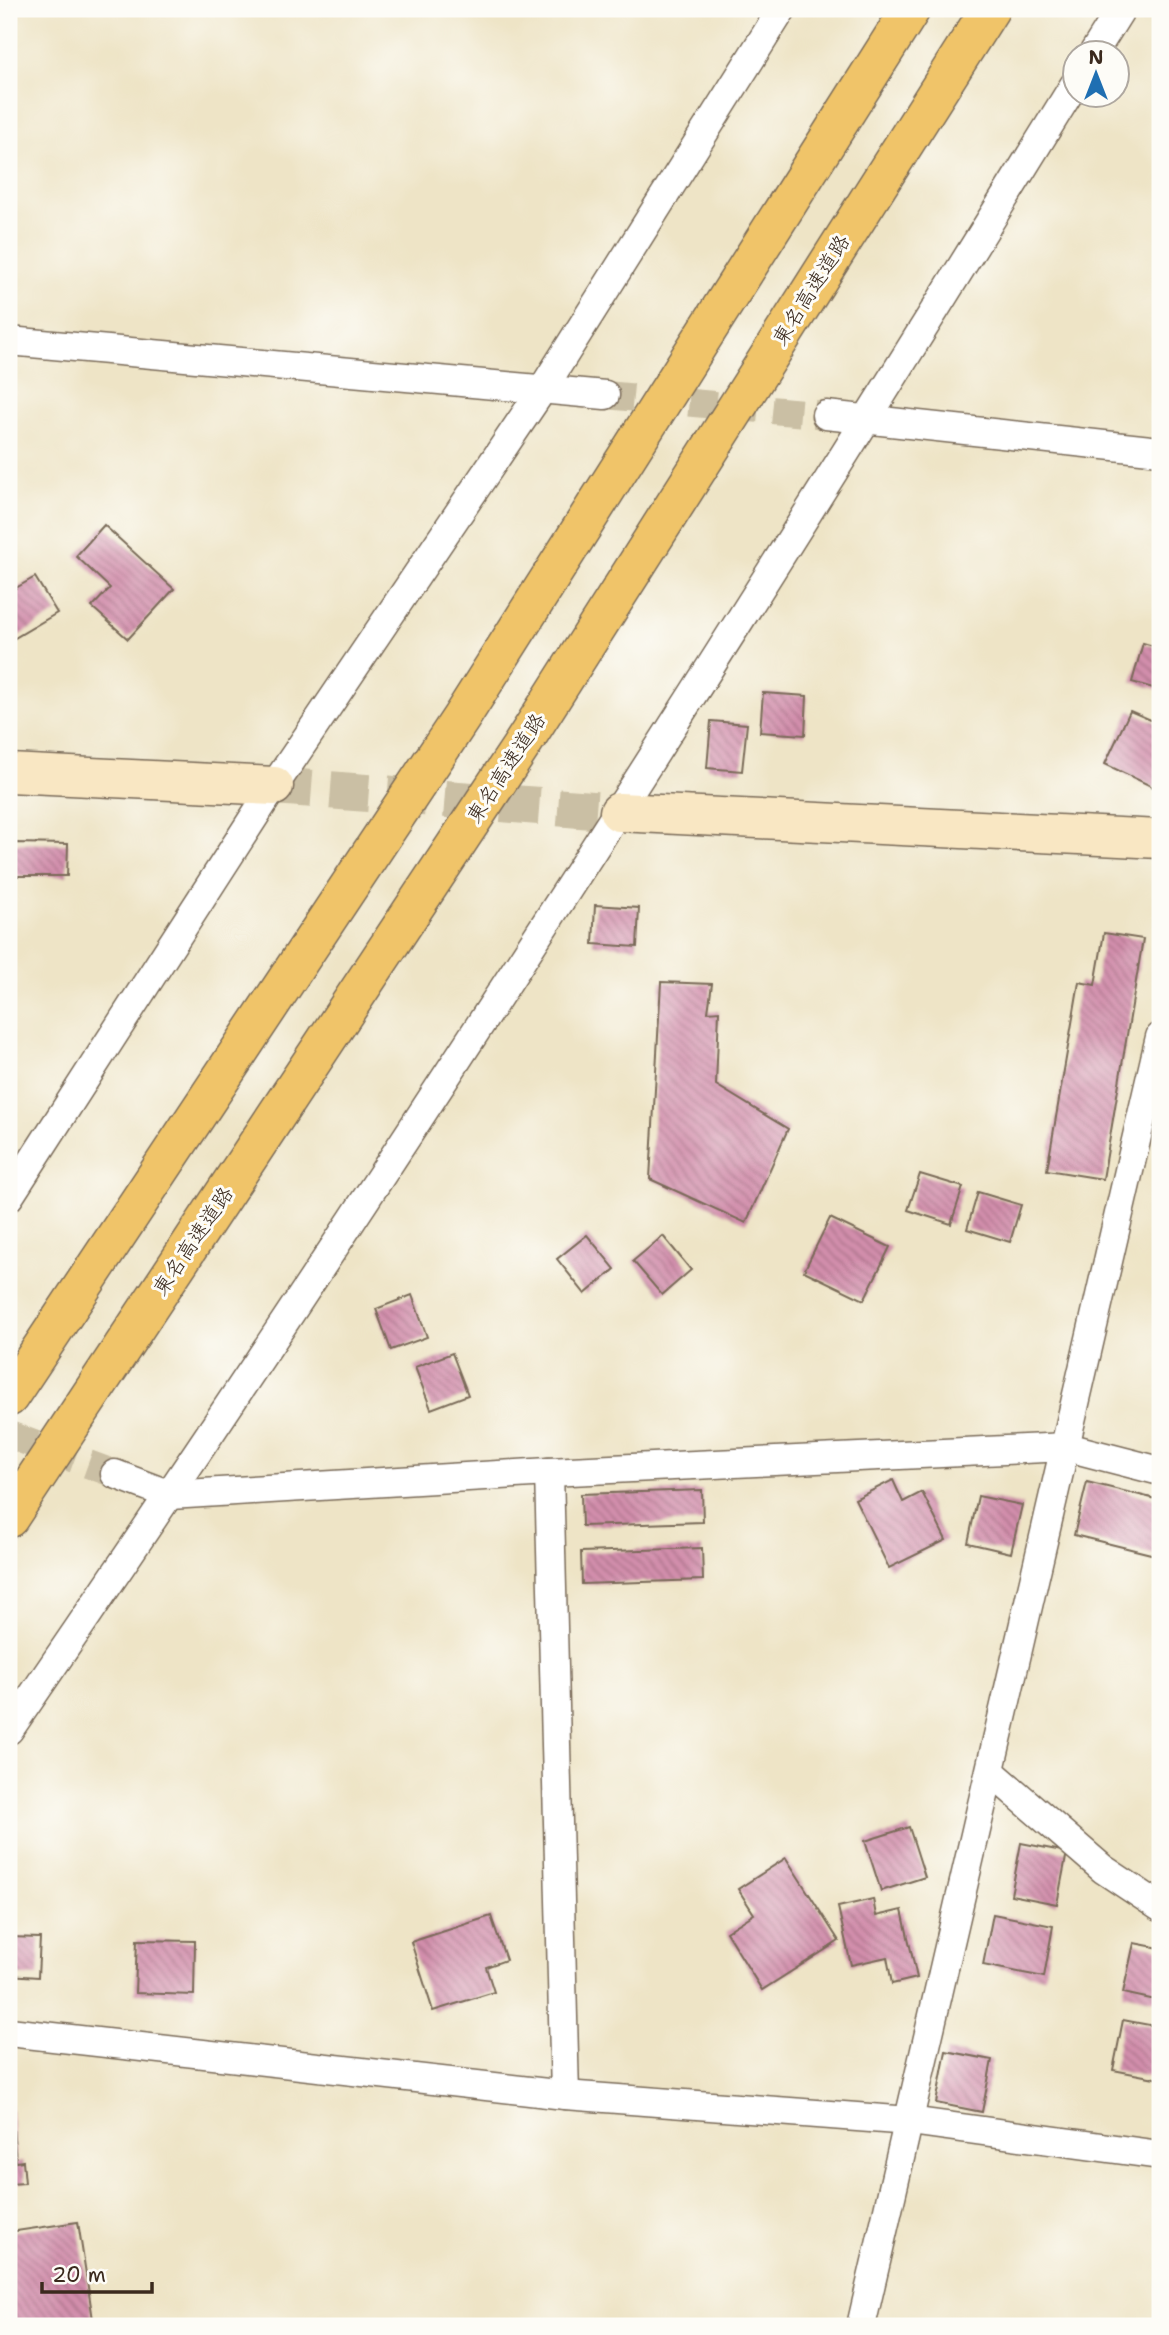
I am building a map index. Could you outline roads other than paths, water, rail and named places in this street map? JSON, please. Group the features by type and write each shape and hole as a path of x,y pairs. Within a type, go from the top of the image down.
{"highway":[{"path":"9,1397 461,718 911,9"},
{"name":"東名高速道路","path":"9,1518 520,748 990,9"}],"street":[{"path":"9,1197 274,786 542,390 782,9"},
{"path":"1103,38 1121,9"},
{"path":"9,1730 170,1495 619,812 868,421 1060,108"},
{"path":"9,341 605,395"},
{"path":"826,415 1160,451"},
{"path":"9,773 274,786"},
{"path":"619,812 1160,839"},
{"path":"861,2326 1160,1037"},
{"path":"115,1474 170,1495 549,1472 1066,1447 1160,1471"},
{"path":"549,1472 565,2095"},
{"path":"991,1772 1103,1869 1160,1907"},
{"path":"9,2032 565,2095 910,2121 1160,2155"}],"tunnel":[{"path":"605,395 826,415"},
{"path":"274,786 619,812"},
{"path":"9,1435 115,1474"}]}
